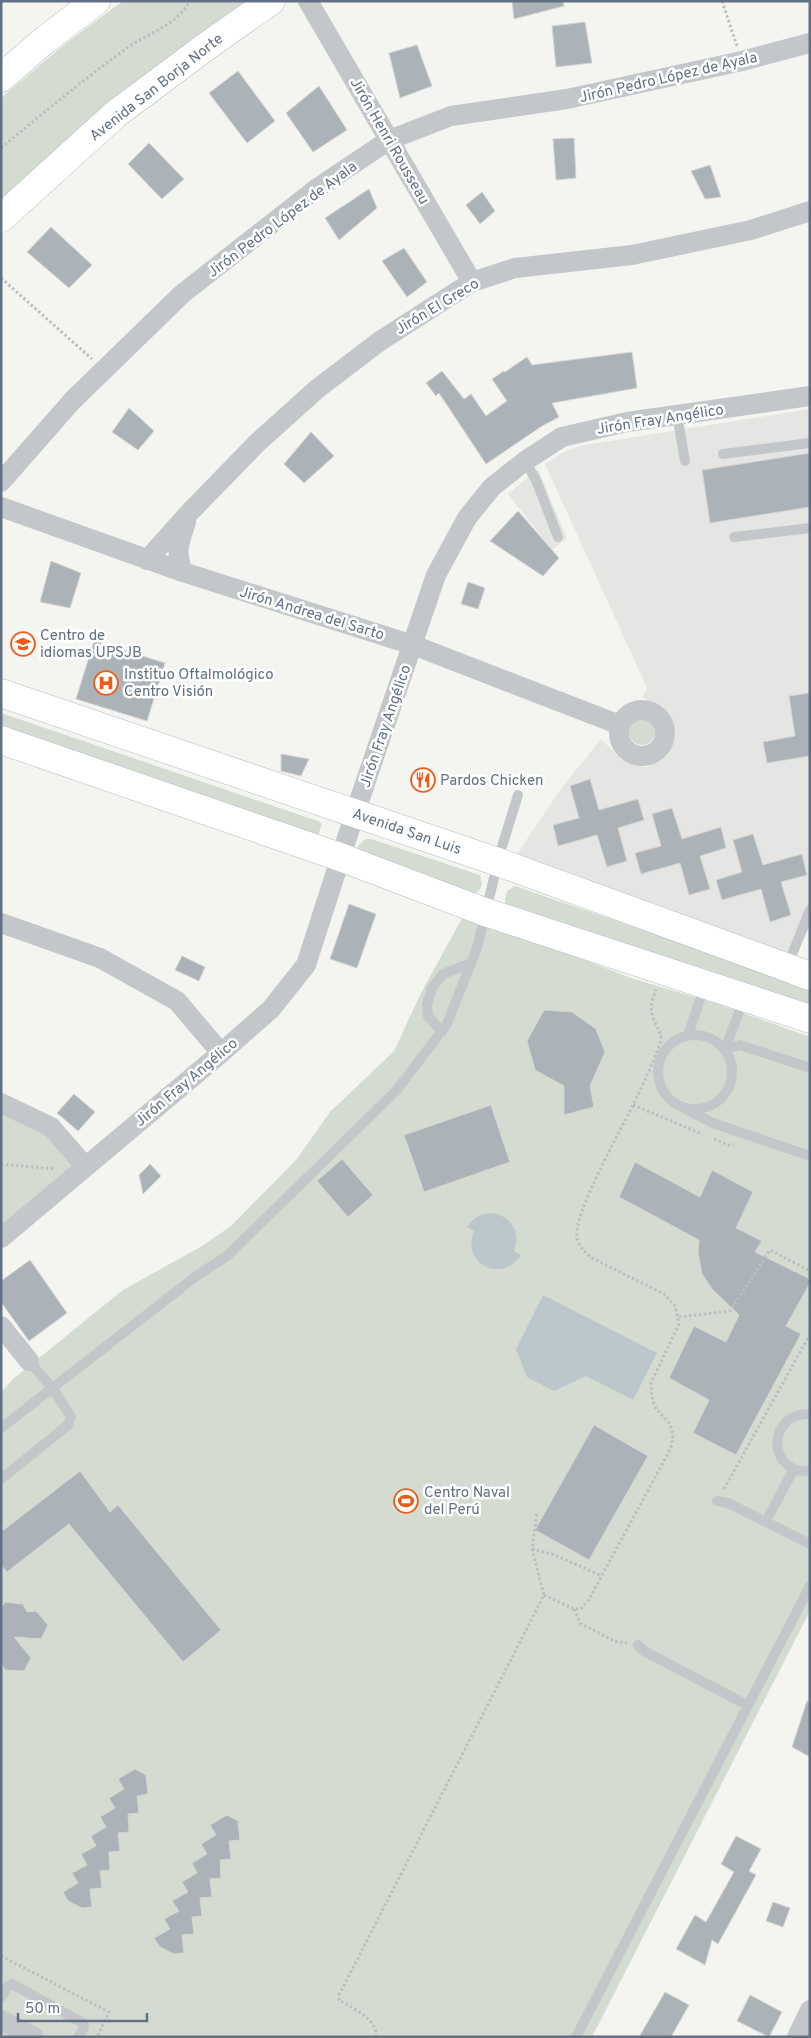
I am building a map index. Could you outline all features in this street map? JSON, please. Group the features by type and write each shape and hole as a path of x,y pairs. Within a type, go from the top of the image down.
{"main road":[{"path":"1,78 96,1"},
{"name":"Avenida San Borja Norte","path":"1,218 117,113 271,1"},
{"name":"Avenida San Luis","path":"1,693 498,862 798,972"},
{"path":"1,740 340,857 487,912 810,1019"}],"street":[{"name":"Jirón Henri Rousseau","path":"308,1 472,282"},
{"name":"Jirón Pedro López de Ayala","path":"1,482 72,400 182,294 316,189 389,140 451,116 567,99 742,61 810,43"},
{"name":"Jirón El Greco","path":"147,560 258,443 348,363 472,282 515,268 632,254 742,232 810,211"},
{"name":"Jirón Fray Angélico","path":"1,1238 221,1053 270,1009 306,965 340,857 436,575 467,518 492,487 525,461 562,437 627,422 810,396"},
{"name":"Jirón Andrea del Sarto","path":"1,507 147,560 412,645 620,725"},
{"path":"183,572 178,558 178,547 190,513"},
{"path":"1,923 100,958 177,1001 221,1053"},
{"path":"1,1103 51,1127 82,1169"},
{"path":"1,1326 29,1361"},
{"path":"796,2037 810,2010"},
{"path":"1,2020 34,2037"}],"lane":[{"path":"677,415 685,461"},
{"path":"723,454 810,443"},
{"path":"525,461 536,480 558,537"},
{"path":"734,538 810,528"},
{"path":"1,1428 194,1277 228,1256 396,1091 447,1024 472,962 518,795"},
{"path":"798,972 810,910"},
{"path":"442,1032 428,1016 427,1004 432,988 443,974 472,962"},
{"path":"688,1035 705,984"},
{"path":"725,1050 744,997"},
{"path":"682,1108 694,1110 706,1108 717,1103 731,1083 730,1060 718,1042 709,1037 688,1035 677,1039 658,1057 658,1081 663,1092 671,1102 682,1108 713,1123 810,1156"},
{"path":"725,1050 740,1045 810,1068"},
{"path":"1,1479 70,1424 71,1417 53,1389 29,1361"},
{"path":"810,1414 793,1416 786,1422 777,1438 777,1448 780,1457 786,1464 794,1469 810,1471"},
{"path":"766,1521 794,1469"},
{"path":"717,1501 728,1502 810,1544"},
{"path":"576,2037 810,1586"},
{"path":"638,1645 747,1705"},
{"path":"1,1997 8,1986 12,1984 83,2023 84,2027 79,2037"}],"path":[{"path":"1,148 78,84 129,46 174,21 190,1"},
{"path":"722,1 742,61"},
{"path":"1,278 104,370"},
{"path":"544,1594 574,1609 581,1609 588,1601 671,1448 673,1435 670,1424 656,1409 652,1398 651,1383 679,1324 679,1317 675,1306 664,1294 592,1258 582,1250 577,1237 578,1223 584,1204 658,1057 662,1041 661,1032 653,1019 651,1005 662,970"},
{"path":"1,1164 82,1169"},
{"path":"679,1317 730,1311 770,1250 810,1271"},
{"path":"810,1302 808,1306 810,1308"},
{"path":"717,1501 810,1334"},
{"path":"376,2037 377,2033 368,2018 339,2000 339,1995 544,1594 532,1549 537,1513"},
{"path":"532,1549 555,1555 602,1576"},
{"path":"574,1609 580,1623 614,1641 638,1645"},
{"path":"1,1956 109,2012 97,2037"}],"shaded area":[{"path":"123,1 258,1 1,206 1,98 65,44"},
{"path":"810,409 810,925 794,955 513,860 560,790 601,739 621,759 634,765 647,767 661,760 671,748 676,736 673,723 664,711 642,697 647,688 545,464 562,453 579,446"},
{"path":"538,469 567,538 552,550 508,494"},
{"path":"1,713 318,821 322,824 317,838 1,733"},
{"path":"642,719 651,723 655,732 651,741 642,745 633,741 629,732 633,723"},
{"path":"365,839 371,839 480,875 482,884 479,891 468,896 359,853 358,846"},
{"path":"515,886 810,988 810,1012 507,909 505,900 507,891"},
{"name":"Centro Naval del Perú","path":"465,913 631,978 718,1004 810,1037 810,1611 592,2037 1,2037 1,1392 13,1379 123,1290 202,1246 231,1226 296,1160 330,1112 394,1051 422,991"},
{"path":"1,1110 47,1131 75,1165 1,1229"},
{"path":"492,1213 505,1218 513,1226 516,1238 514,1251 521,1255 513,1264 503,1268 494,1269 478,1261 473,1252 471,1242 474,1231 467,1227 478,1217"},
{"path":"543,1295 657,1353 633,1400 586,1376 554,1391 527,1377 516,1349"}],"building":[{"path":"512,1 563,1 564,6 514,19"},
{"path":"585,22 592,63 556,67 552,26"},
{"path":"417,45 432,86 400,98 389,53"},
{"path":"238,71 275,121 247,143 209,93"},
{"path":"319,86 347,130 313,152 286,113"},
{"path":"574,138 576,178 556,180 553,139"},
{"path":"149,143 184,179 162,199 128,164"},
{"path":"710,165 721,197 705,199 691,171"},
{"path":"369,189 377,208 339,240 325,218"},
{"path":"482,192 495,211 480,224 466,205"},
{"path":"51,227 92,265 69,288 27,252"},
{"path":"404,248 427,282 407,297 382,261"},
{"path":"632,352 637,388 552,403 559,417 542,426 486,464 439,393 436,396 426,383 442,371 464,399 471,394 486,416 507,401 492,379 527,357 532,365"},
{"path":"129,408 154,431 138,450 112,432"},
{"path":"311,432 334,456 304,483 284,464"},
{"path":"810,453 810,507 710,523 702,470"},
{"path":"518,511 559,558 543,576 490,541"},
{"path":"51,561 81,573 70,608 40,602"},
{"path":"468,582 485,588 478,609 461,604"},
{"path":"94,641 165,663 147,721 76,699"},
{"path":"810,693 810,756 767,763 763,742 795,736 789,696"},
{"path":"281,754 309,759 301,776 281,771"},
{"path":"590,779 599,810 638,799 644,820 618,828 627,861 607,867 597,835 558,846 553,825 579,818 570,786"},
{"path":"672,808 682,839 721,827 726,848 700,856 710,889 689,895 680,863 641,874 635,853 661,846 652,814"},
{"path":"753,834 763,865 802,854 807,875 781,882 791,915 770,922 761,889 722,900 716,880 742,872 733,840"},
{"path":"349,904 376,914 357,968 330,959"},
{"path":"182,956 205,967 199,981 175,970"},
{"path":"544,1010 572,1012 596,1029 605,1052 590,1086 594,1107 564,1115 564,1086 535,1070 527,1041"},
{"path":"74,1094 95,1112 78,1131 57,1113"},
{"path":"491,1105 510,1162 424,1192 404,1135"},
{"path":"342,1159 373,1195 348,1217 317,1181"},
{"path":"635,1162 700,1197 712,1170 753,1192 736,1228 762,1241 755,1252 810,1279 810,1283 786,1326 801,1334 736,1455 693,1433 709,1400 669,1378 694,1326 726,1342 739,1315 712,1289 702,1274 698,1252 699,1240 619,1197"},
{"path":"150,1164 161,1176 143,1194 139,1175"},
{"path":"30,1260 67,1313 29,1341 1,1302 1,1281"},
{"path":"594,1425 648,1456 589,1560 535,1530"},
{"path":"80,1471 110,1512 118,1505 221,1630 183,1662 69,1524 7,1572 1,1565 1,1532"},
{"path":"5,1602 23,1604 27,1612 36,1611 48,1625 41,1639 14,1637 31,1658 24,1671 5,1670 1,1663 1,1608"},
{"path":"807,1701 810,1702 810,1757 792,1747"},
{"path":"135,1769 146,1775 148,1794 137,1796 139,1813 128,1814 129,1832 118,1833 120,1851 109,1852 110,1870 100,1871 102,1888 90,1889 92,1907 82,1908 68,1901 63,1892 78,1883 72,1873 87,1865 81,1854 96,1846 91,1836 106,1827 100,1817 115,1808 109,1798 124,1789 118,1779"},
{"path":"227,1815 238,1821 240,1840 229,1841 231,1859 220,1860 221,1878 210,1879 212,1897 200,1898 202,1916 192,1917 194,1934 182,1935 184,1953 174,1954 160,1947 154,1938 170,1929 164,1919 179,1911 172,1901 188,1892 182,1882 197,1873 192,1863 207,1854 201,1844 216,1835 210,1825"},
{"path":"736,1836 761,1849 749,1871 756,1875 718,1944 712,1940 705,1965 676,1949 695,1915 706,1922 734,1872 721,1864"},
{"path":"773,1902 790,1908 783,1927 766,1921"},
{"path":"665,1992 689,2005 671,2037 639,2037"},
{"path":"750,1995 782,2012 769,2037 737,2021"}],"place":[{"name":"Centro de idiomas UPSJB","path":"23,644"},
{"name":"Instituo Oftalmológico Centro Visión","path":"106,683"},
{"name":"Pardos Chicken","path":"423,780"},
{"name":"Centro Naval del Perú","path":"406,1501"}]}
